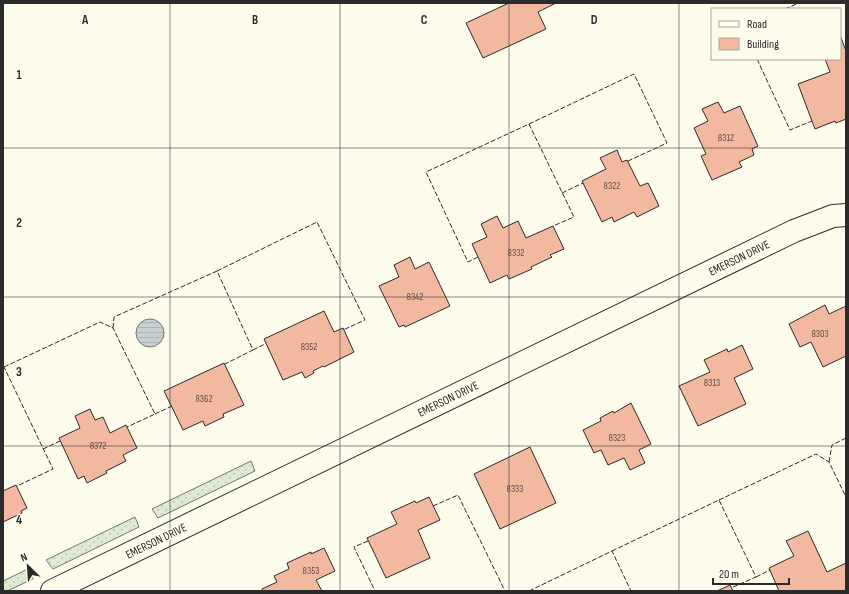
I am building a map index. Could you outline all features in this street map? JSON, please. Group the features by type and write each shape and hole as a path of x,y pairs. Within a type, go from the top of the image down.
{"street":[{"name":"EMERSON DRIVE","path":"52,591 794,231 833,216 846,215"}],"green space":[{"path":"251,461 255,471 158,518 152,509"},
{"path":"135,517 139,527 53,569 46,560"},
{"path":"30,568 33,579 7,591 3,591 3,581"}],"shaded area":[{"path":"150,319 160,323 164,333 160,343 150,347 140,343 136,333 140,323"}],"building":[{"path":"509,3 556,3 538,12 546,29 483,58 466,23"},
{"path":"841,38 846,51 846,119 836,123 835,121 815,129 798,84 830,72 825,60 841,60"},
{"path":"718,102 724,113 740,106 758,146 752,149 754,155 739,162 742,167 712,180 701,156 706,154 694,128 708,121 702,109"},
{"path":"617,150 622,162 627,160 640,186 648,183 659,206 637,217 634,212 614,222 612,217 602,222 582,181 606,169 600,158"},
{"path":"497,216 503,228 518,221 526,238 553,226 564,249 550,255 552,257 531,267 532,269 509,279 507,275 490,283 472,244 487,237 481,224"},
{"path":"410,257 415,269 429,262 450,306 405,327 404,325 399,327 379,286 399,277 394,265"},
{"path":"825,305 829,314 846,306 846,356 823,367 811,342 800,347 789,324"},
{"path":"324,311 334,332 343,328 354,352 313,371 314,373 305,378 302,372 283,380 264,339"},
{"path":"742,345 753,369 734,378 746,404 698,426 679,386 710,372 704,360 727,349 728,352"},
{"path":"224,363 244,405 223,414 224,417 205,426 203,421 183,430 164,391"},
{"path":"631,403 651,444 639,450 645,463 630,470 624,458 608,465 601,450 594,453 583,430 601,421 600,418 613,411 614,413"},
{"path":"90,409 95,420 103,417 110,433 126,425 137,448 123,455 126,461 87,483 84,476 78,479 59,438 80,428 75,416"},
{"path":"530,447 556,503 500,529 474,474"},
{"path":"16,485 27,508 21,511 22,513 3,522 3,491"},
{"path":"429,497 440,520 418,530 430,558 386,578 367,538 397,524 391,512 415,501 416,503"},
{"path":"808,531 827,572 846,563 846,591 779,591 769,568 794,556 786,541"},
{"path":"324,548 335,571 316,580 322,591 263,591 262,589 277,582 274,576 289,569 287,563"},
{"path":"730,585 733,591 717,591"}],"fence":[{"path":"787,8 799,3"},
{"path":"757,60 790,130 812,121"},
{"path":"529,124 634,74 667,143 628,161"},
{"path":"478,257 468,262 426,172 529,124 574,217 553,226"},
{"path":"562,193 583,183"},
{"path":"217,271 317,222 365,320 343,330"},
{"path":"113,328 114,317 217,271 253,350 225,364"},
{"path":"4,367 100,322 113,328 155,414 127,427"},
{"path":"253,350 265,344"},
{"path":"3,368 4,367 53,469 17,486"},
{"path":"155,414 172,406"},
{"path":"829,462 832,445 846,438"},
{"path":"43,449 60,441"},
{"path":"719,500 816,454 829,462 846,497"},
{"path":"433,506 458,495 505,591"},
{"path":"612,551 719,500 756,577 731,588"},
{"path":"368,541 354,547 375,591"},
{"path":"529,591 612,551 631,591"},
{"path":"756,577 770,570"}]}
